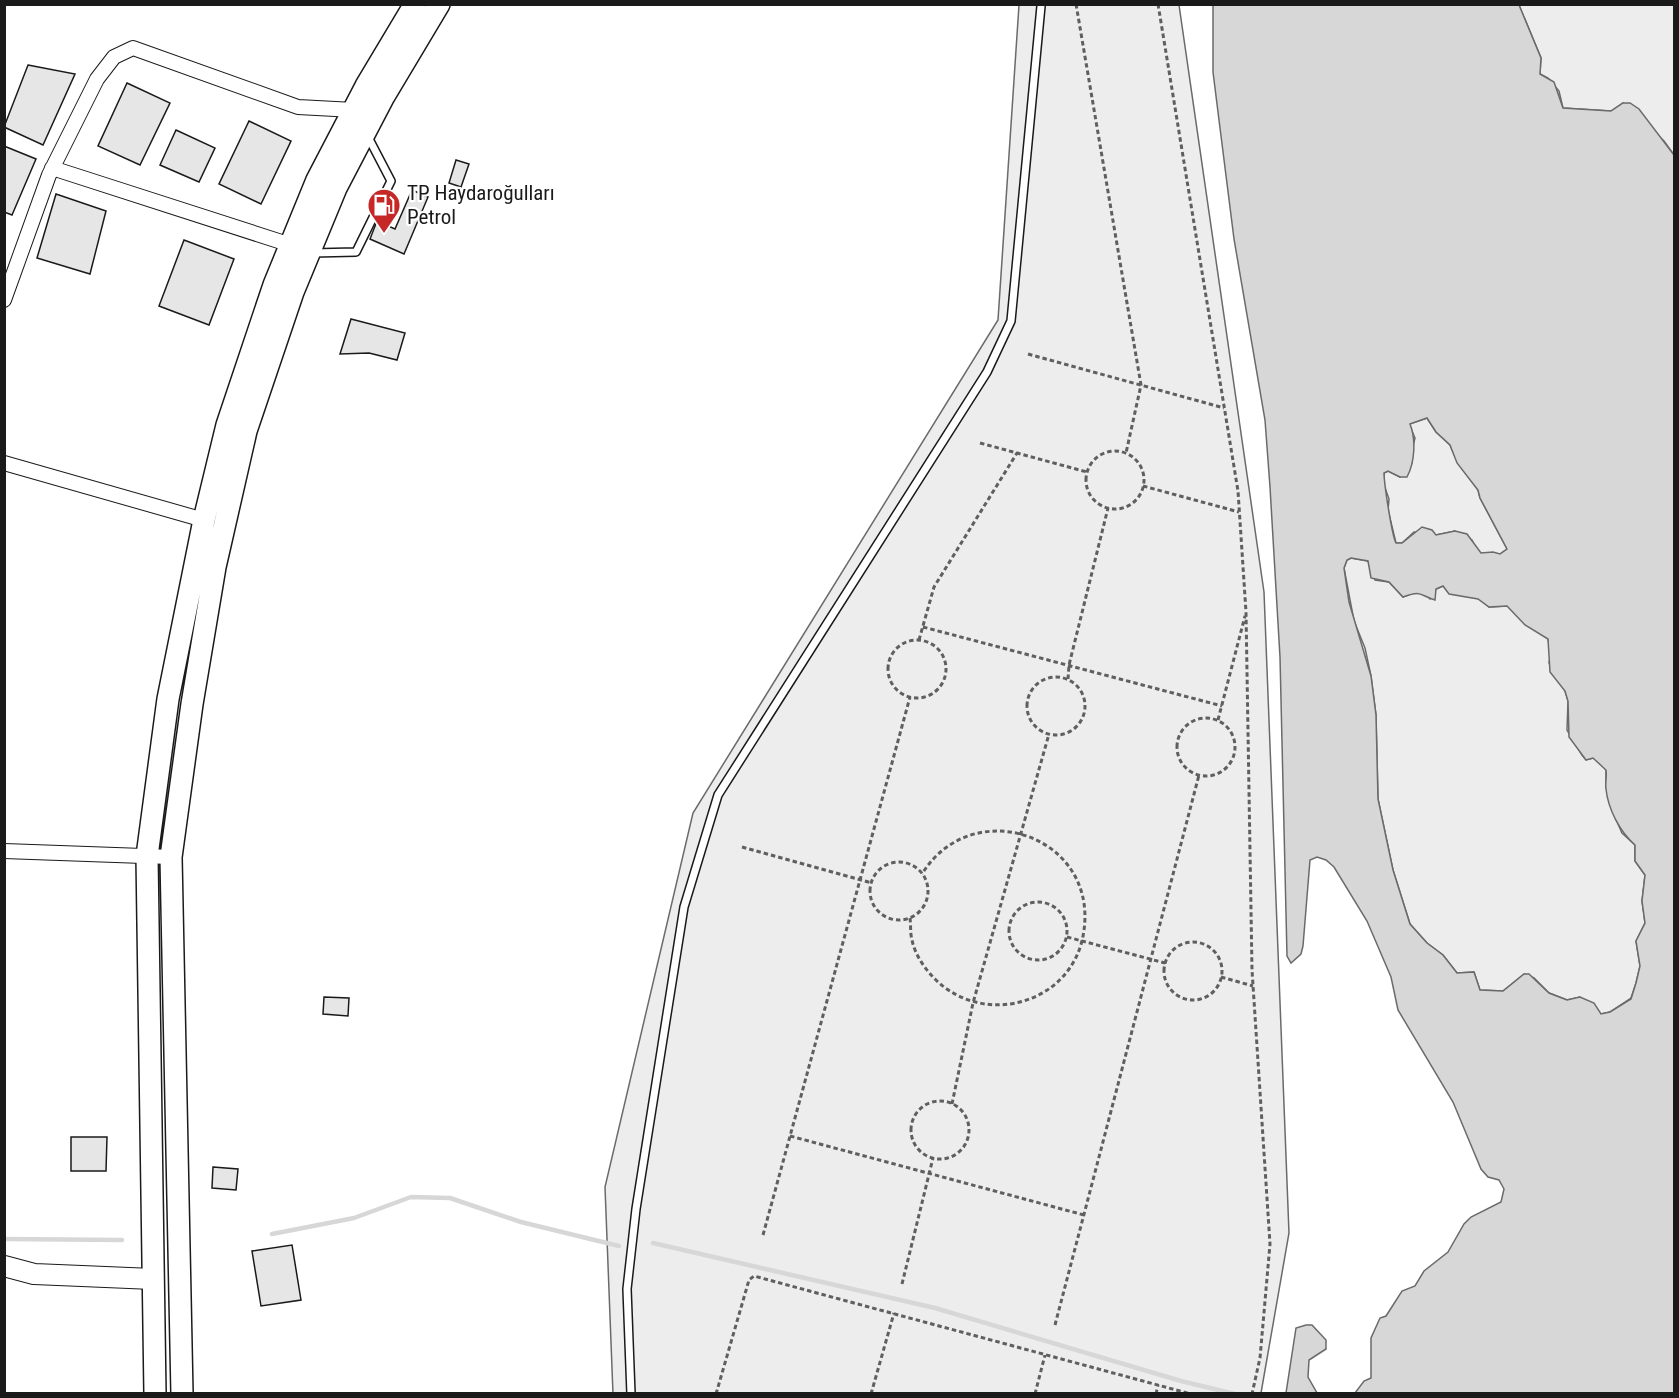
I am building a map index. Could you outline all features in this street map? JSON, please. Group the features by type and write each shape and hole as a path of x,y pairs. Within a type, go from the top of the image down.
{"main road":[{"path":"182,1394 171,857 192,704 215,567 246,430 293,292 300,249 317,180 415,4"},
{"path":"155,1394 147,856 168,699 204,520 227,425 300,249 439,4"}],"street":[{"path":"4,300 52,168 97,79 114,57 133,48 298,107 354,110"},
{"path":"52,168 300,249"},
{"path":"4,463 204,520"},
{"path":"4,851 171,857"},
{"path":"4,1266 34,1274 153,1279"}],"lane":[{"path":"631,1394 627,1289 636,1209 684,907 718,795 987,372 1011,321 1041,6"},
{"path":"300,249 356,252 391,181 365,132"}],"path":[{"path":"1076,4 1141,385 1126,453"},
{"path":"1158,4 1224,408 1239,512 1246,612 1253,986 1270,1244 1260,1358 1252,1394"},
{"path":"1028,354 1224,408"},
{"path":"980,443 1087,472"},
{"path":"1107,452 1126,453 1141,467 1143,486 1134,502 1117,509 1108,508 1093,498 1088,490 1087,472 1098,456 1107,452"},
{"path":"919,640 934,587 1017,453"},
{"path":"1143,486 1239,512"},
{"path":"1068,679 1069,665 1108,508"},
{"path":"1218,721 1246,612"},
{"path":"923,627 1222,706"},
{"path":"919,640 928,642 943,656 945,675 936,691 919,698 902,693 890,679 890,661 900,645 919,640"},
{"path":"1048,678 1068,679 1082,693 1084,712 1075,728 1058,735 1049,734 1041,730 1029,716 1028,698 1039,682 1048,678"},
{"path":"763,1235 910,697"},
{"path":"1198,720 1218,721 1232,734 1234,754 1231,762 1217,774 1199,775 1191,772 1179,758 1179,739 1183,731 1198,720"},
{"path":"952,1104 973,1003 1019,833 1049,734"},
{"path":"1055,1325 1199,775"},
{"path":"910,918 912,942 925,969 946,990 973,1003 1003,1006 1032,999 1057,983 1075,959 1084,930 1084,902 1074,875 1057,853 1034,837 1007,830 978,831 952,842 930,860 922,874"},
{"path":"742,847 872,883"},
{"path":"891,863 911,864 922,874 928,887 927,897 924,906 910,918 892,919 877,909 871,892 872,883 882,867 891,863"},
{"path":"1030,903 1050,904 1064,918 1067,937 1063,946 1049,958 1031,959 1016,949 1012,941 1011,923 1022,907 1030,903"},
{"path":"1067,937 1166,963"},
{"path":"1185,943 1204,944 1219,958 1221,977 1212,993 1195,1000 1186,999 1178,995 1166,981 1166,963 1176,947 1185,943"},
{"path":"1221,977 1253,986"},
{"path":"942,1101 952,1104 966,1117 969,1137 959,1152 942,1159 933,1158 918,1149 914,1140 913,1122 924,1107 942,1101"},
{"path":"790,1136 1084,1215"},
{"path":"902,1284 933,1158"},
{"path":"716,1394 749,1280 754,1276 1191,1394"},
{"path":"871,1394 894,1313"},
{"path":"1035,1394 1045,1354"},
{"path":"1156,1394 1158,1385"}],"shaded area":[{"path":"1019,5 1179,5 1264,592 1289,1233 1261,1393 613,1394 605,1187 693,813 998,320"},
{"path":"1213,5 1519,5 1541,58 1540,74 1554,82 1563,108 1611,111 1623,103 1630,103 1639,109 1674,155 1674,1393 1355,1393 1364,1381 1371,1378 1371,1338 1380,1318 1386,1316 1402,1291 1415,1286 1424,1271 1448,1252 1464,1224 1471,1217 1501,1202 1504,1189 1499,1180 1488,1177 1481,1169 1453,1102 1398,1010 1391,977 1367,921 1334,867 1326,860 1317,857 1310,860 1303,946 1301,954 1291,963 1287,956 1280,657 1265,420 1234,239 1213,72","holes":["1427,418 1436,432 1450,445 1457,463 1478,490 1507,549 1500,554 1481,553 1467,534 1455,531 1436,535 1432,530 1422,527 1402,543 1396,543 1388,509 1384,473 1388,471 1400,477 1407,477 1414,450 1410,424","1351,558 1368,561 1371,578 1389,582 1403,597 1420,594 1435,600 1436,589 1443,586 1449,594 1478,599 1489,607 1507,606 1525,625 1548,639 1550,672 1565,691 1568,701 1569,737 1586,760 1593,758 1606,770 1607,797 1612,812 1624,834 1635,845 1635,861 1645,875 1642,901 1645,923 1636,941 1640,966 1636,983 1631,999 1610,1012 1601,1014 1594,1003 1580,997 1567,1000 1549,993 1529,974 1524,974 1503,991 1480,990 1474,972 1457,973 1443,955 1427,943 1410,924 1393,870 1378,799 1376,715 1371,676 1349,602 1344,568 1347,560"]},
{"path":"1519,5 1674,5 1674,155 1664,141 1623,103 1611,111 1563,108 1559,91 1548,78 1540,74 1541,58"},
{"path":"1427,418 1436,432 1450,445 1458,463 1478,490 1507,549 1500,554 1481,554 1472,540 1455,531 1436,535 1414,532 1402,543 1396,543 1388,510 1389,499 1384,485 1384,473 1388,471 1400,477 1412,463 1411,454 1415,438 1409,424"},
{"path":"1351,558 1368,561 1375,580 1389,582 1403,597 1417,592 1426,594 1430,599 1436,589 1443,586 1455,594 1478,598 1489,607 1508,606 1548,639 1551,654 1549,663 1568,701 1567,730 1586,760 1593,758 1600,762 1606,770 1606,787 1615,817 1622,833 1635,845 1635,861 1645,875 1642,901 1645,923 1636,941 1640,966 1636,983 1631,998 1610,1012 1601,1014 1580,997 1567,1000 1549,993 1534,978 1524,974 1503,991 1480,990 1474,972 1457,973 1443,955 1427,943 1410,924 1393,870 1378,799 1376,715 1371,676 1365,648 1354,621 1344,568 1347,560"},
{"path":"1312,1325 1326,1340 1326,1349 1309,1360 1308,1377 1317,1393 1286,1393 1296,1328"}],"building":[{"path":"28,65 75,74 43,145 4,127"},
{"path":"127,83 170,103 140,165 98,146"},
{"path":"249,121 291,141 261,204 219,184"},
{"path":"176,130 215,148 199,182 160,165"},
{"path":"4,146 36,159 12,215 4,212"},
{"path":"456,160 469,164 461,187 449,183"},
{"path":"412,190 428,197 404,254 370,239 377,221 395,229"},
{"path":"56,194 106,211 90,274 37,258"},
{"path":"184,240 234,259 209,325 159,306"},
{"path":"351,319 405,333 397,360 369,353 340,354"},
{"path":"324,997 349,998 348,1016 323,1014"},
{"path":"71,1137 107,1137 106,1171 71,1171"},
{"path":"213,1167 238,1169 236,1190 212,1188"},
{"path":"292,1245 301,1300 261,1306 252,1251"}],"waterway":[{"path":"272,1234 354,1218 411,1197 450,1198 521,1222 619,1246"},
{"path":"4,1239 122,1240"},
{"path":"653,1243 935,1308 1181,1381 1235,1394"}],"place":[{"name":"TP Haydaroğulları Petrol","path":"384,234"}]}
